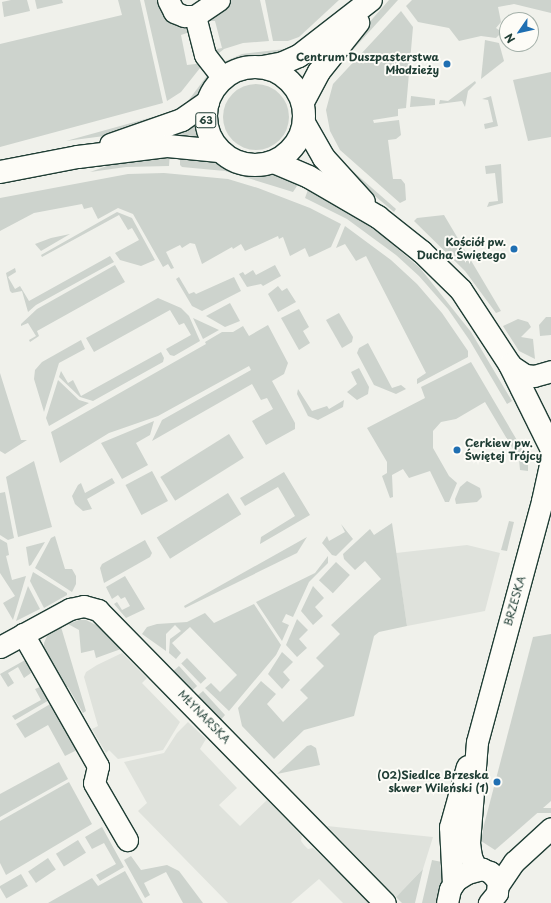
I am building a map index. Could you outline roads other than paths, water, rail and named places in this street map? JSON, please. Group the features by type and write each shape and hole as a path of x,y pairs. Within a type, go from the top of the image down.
{"main road":[{"name":"63","path":"371,0 299,56 283,63 263,67 249,67 235,71 223,78 214,89 208,102 207,128 220,151 231,160 245,165 260,166 274,162 295,147 303,112 318,72 376,0"},
{"path":"263,67 288,79 324,158 378,217"},
{"name":"63","path":"78,157 182,120 208,102"},
{"name":"63","path":"0,172 78,157 174,145 220,151"},
{"path":"274,162 309,177 378,217 422,252 461,290 510,365 551,448"}],"street":[{"path":"168,0 174,12 184,16 195,16 219,0"},
{"path":"195,16 205,55 223,78"},
{"path":"510,365 525,375 534,376 551,371"},
{"name":"BRZESKA","path":"453,884 449,851 452,815 477,742 528,555 551,460"},
{"path":"528,555 536,540 551,526"},
{"name":"MŁYNARSKA","path":"0,647 77,607 90,606 105,615 386,903"},
{"path":"23,634 98,766 94,784 127,840"},
{"name":"BRZESKA","path":"477,742 469,843 471,857 488,875"},
{"path":"447,903 453,884 467,873 488,875 521,855 551,828"},
{"path":"488,875 497,893 489,903"}],"place":[{"name":"Centrum Duszpasterstwa Młodzieży","path":"447,64"},
{"name":"Kościół pw. Ducha Świętego","path":"514,249"},
{"name":"Cerkiew pw. Świętej Trójcy","path":"457,450"},
{"name":"(02)Siedlce Brzeska skwer Wileński (1)","path":"497,782"}]}
